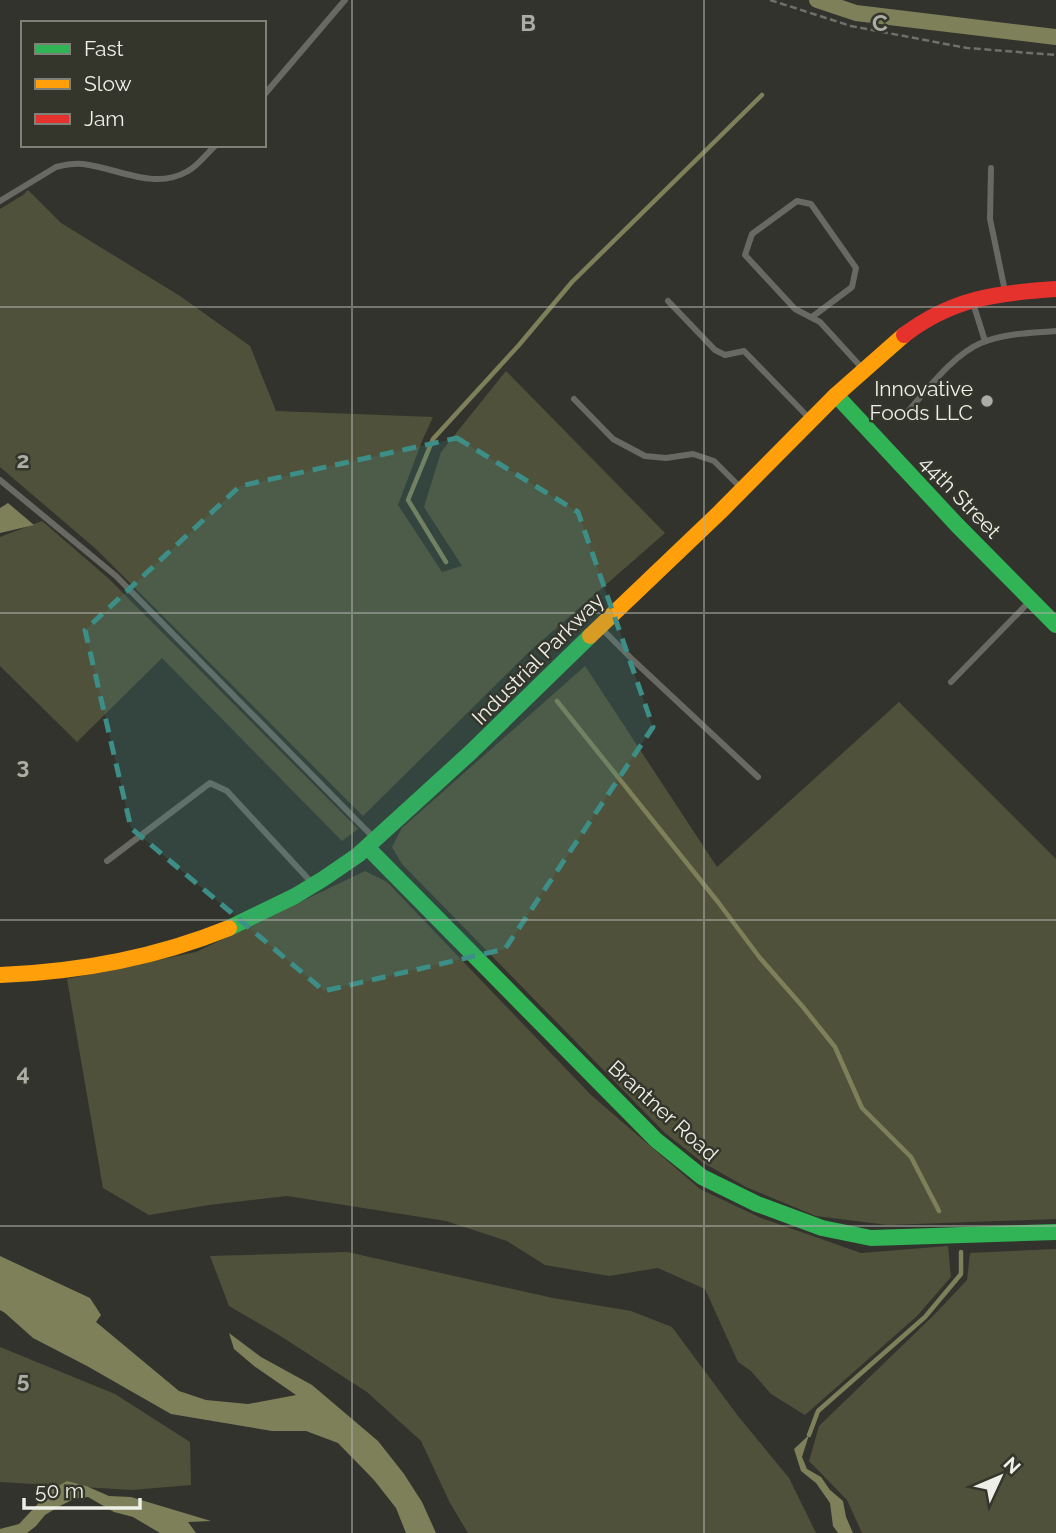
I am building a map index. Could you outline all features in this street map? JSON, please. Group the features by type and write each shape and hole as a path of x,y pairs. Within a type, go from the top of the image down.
{"street":[{"name":"Industrial Parkway","path":"0,974 57,972 117,963 166,951 263,913 351,860 481,744 836,395 897,340 926,319 955,306 1006,294 1056,289"},
{"name":"44th Street","path":"836,395 957,526 1056,625"},
{"name":"Brantner Road","path":"371,843 649,1133 702,1177 757,1204 822,1228 871,1238 1056,1232"}],"lane":[{"path":"266,93 345,0"},
{"path":"0,201 27,183 66,164 82,164 151,179 167,179 189,171 214,147"},
{"path":"991,168 990,219 1006,294"},
{"path":"812,317 852,286 856,268 811,204 797,201 752,234 745,255 795,309 820,322 863,370"},
{"path":"668,301 715,350 725,355 744,351 811,420"},
{"path":"972,301 985,341"},
{"path":"903,417 958,359 972,348 985,341 1056,331"},
{"path":"574,398 613,439 645,456 666,458 693,454 714,461 742,490"},
{"path":"0,480 116,576 371,843"},
{"path":"951,681 1031,600"},
{"path":"600,626 634,662 758,777"},
{"path":"107,860 210,783 227,791 313,884"}],"path":[{"path":"770,0 851,26 967,48 1056,55"}],"highlighted area":[{"path":"457,438 578,512 653,727 505,949 324,991 131,828 85,630 240,486"}],"shaded area":[{"path":"28,190 61,223 180,296 250,346 276,411 433,417 398,505 442,572 462,566 424,507 441,452 506,371 665,533 530,651 363,816 96,549 0,467 0,209"},
{"path":"8,503 34,525 0,533 0,508"},
{"path":"42,521 108,578 358,829 342,841 162,658 77,742 0,666 0,537"},
{"path":"585,666 717,867 899,702 1056,859 1056,1219 888,1225 816,1216 746,1187 702,1162 665,1133 402,864 392,847 402,828"},
{"path":"365,871 387,882 591,1095 700,1189 761,1218 861,1253 948,1246 951,1277 917,1316 805,1415 771,1394 751,1371 738,1362 705,1289 658,1268 609,1276 545,1265 507,1241 446,1221 287,1196 149,1215 103,1188 67,979 196,952"},
{"path":"1056,1249 1056,1533 862,1533 847,1500 809,1461 819,1426 967,1280 970,1253"},
{"path":"347,1252 553,1298 631,1311 672,1327 738,1416 789,1478 816,1533 468,1533 450,1503 421,1441 367,1392 229,1306 210,1256"},
{"path":"0,1256 90,1298 101,1315 96,1322 179,1391 206,1400 248,1404 296,1395 234,1349 229,1333 261,1357 312,1385 378,1441 422,1502 436,1533 406,1533 396,1508 374,1480 338,1443 306,1431 272,1431 171,1414 33,1338 0,1310"},
{"path":"0,1347 115,1394 190,1442 191,1485 132,1490 0,1482"},
{"path":"809,1435 802,1457 807,1469 821,1477 830,1490 843,1501 853,1533 838,1533 833,1526 830,1503 816,1483 801,1471 794,1449"},
{"path":"67,1481 109,1496 131,1497 211,1521 188,1522 196,1533 160,1533 133,1517 114,1512 88,1497 74,1499 58,1507 45,1515 27,1533 0,1533 0,1529 19,1524 51,1490"}],"waterway":[{"path":"817,0 856,13 1056,37"},
{"path":"446,562 408,500 433,439 572,282 762,95"},
{"path":"557,701 760,958 835,1047 862,1108 911,1157 939,1211"},
{"path":"809,1435 818,1411 925,1317 961,1274 961,1252"}],"traffic: fast":[{"path":"836,395 957,525 1056,625"},
{"path":"229,928 295,896 358,855 471,752 590,636"},
{"path":"367,847 656,1140 702,1177 757,1204 822,1228 871,1238 1056,1232"}],"traffic: slow":[{"path":"590,636 720,512 836,395 904,335"},
{"path":"0,975 59,971 117,962 173,948 229,928"}],"traffic: jam":[{"path":"904,335 958,305 994,296 1056,289"}],"place":[{"name":"Innovative Foods LLC","path":"987,401"}]}
